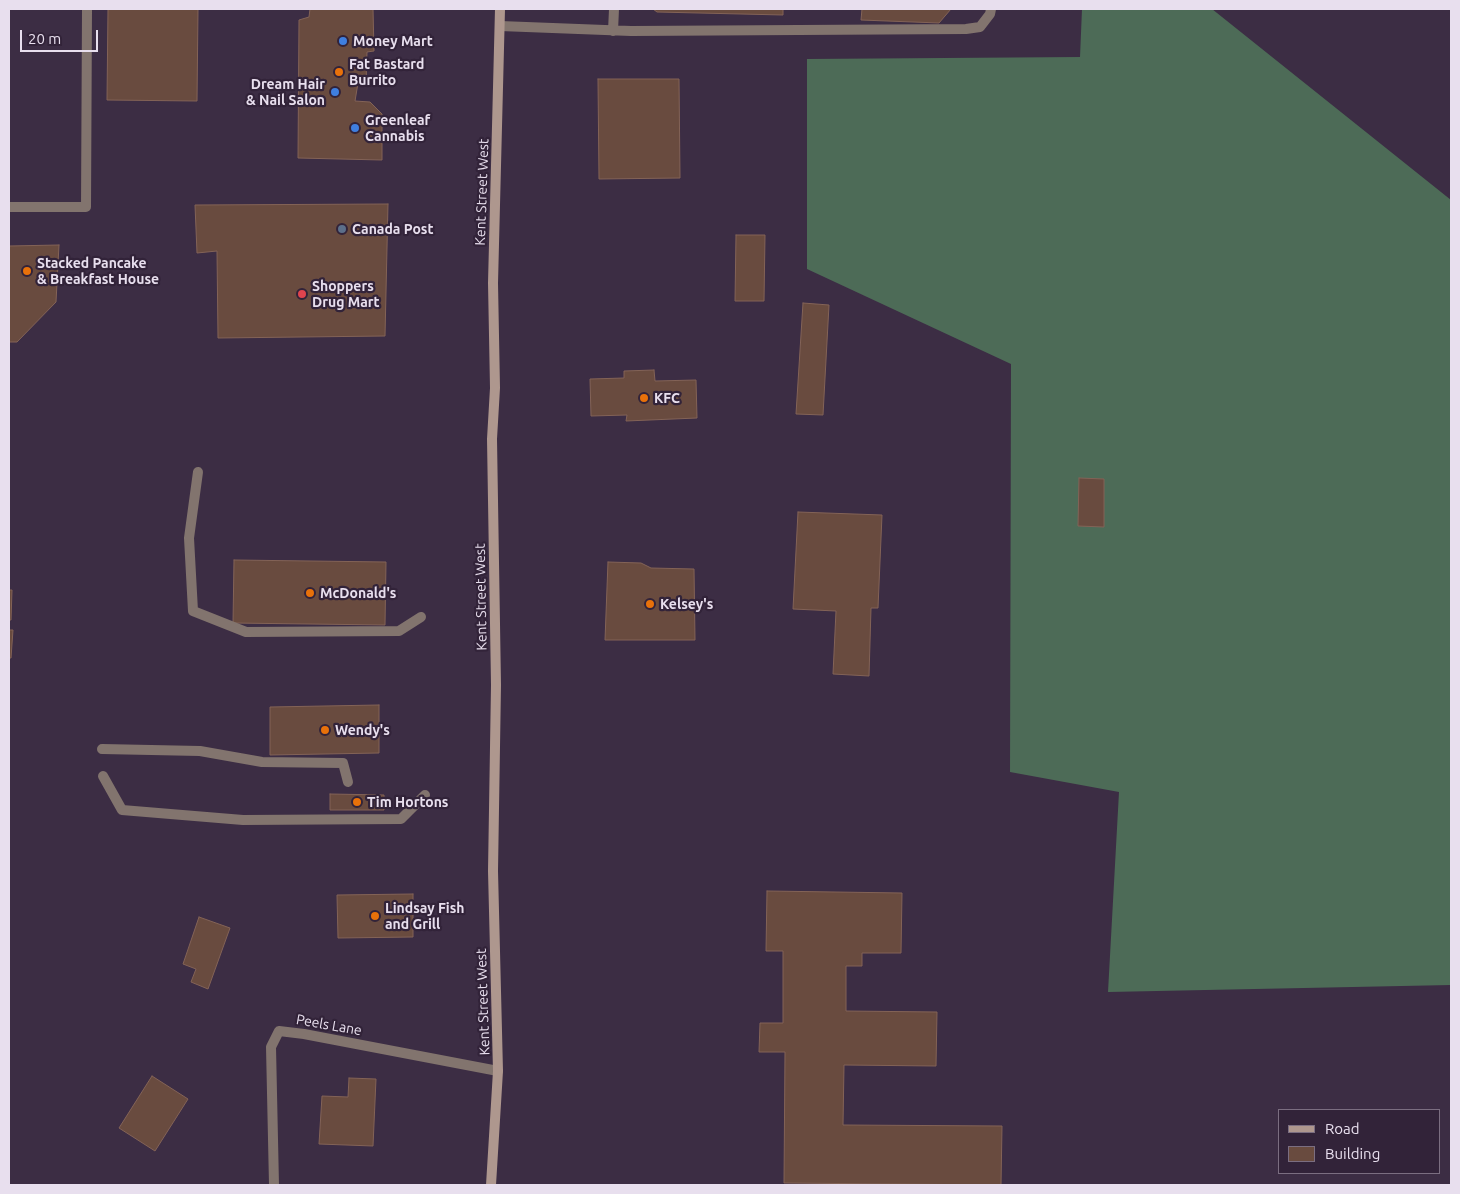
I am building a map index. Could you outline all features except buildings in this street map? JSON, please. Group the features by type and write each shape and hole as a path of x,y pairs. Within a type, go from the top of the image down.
{"main road":[{"name":"Kent Street West","path":"491,1185 498,1070 493,871 496,675 492,439 494,388 493,284 500,9"}],"street":[{"path":"9,207 86,208 87,9"},
{"path":"614,9 614,31"},
{"path":"500,26 614,31 966,29 980,27 990,14 991,9"},
{"path":"198,472 189,538 193,612 246,632 399,631 421,617"},
{"path":"102,749 200,751 262,762 343,763 348,782"},
{"path":"103,776 122,810 243,820 401,819 426,795"},
{"name":"Peels Lane","path":"274,1185 271,1047 279,1031 498,1070"}],"green space":[{"path":"1082,9 1212,9 1451,200 1451,985 1108,992 1119,792 1010,772 1011,364 807,269 807,59 1080,57"}],"place":[{"name":"Money Mart","path":"343,41"},
{"name":"Fat Bastard Burrito","path":"339,72"},
{"name":"Dream Hair & Nail Salon","path":"335,92"},
{"name":"Greenleaf Cannabis","path":"355,128"},
{"name":"Canada Post","path":"342,229"},
{"name":"Stacked Pancake & Breakfast House","path":"27,271"},
{"name":"Shoppers Drug Mart","path":"302,294"},
{"name":"KFC","path":"644,398"},
{"name":"McDonald's","path":"310,593"},
{"name":"Kelsey's","path":"650,604"},
{"name":"Wendy's","path":"325,730"},
{"name":"Tim Hortons","path":"357,802"},
{"name":"Lindsay Fish and Grill","path":"375,916"}]}
